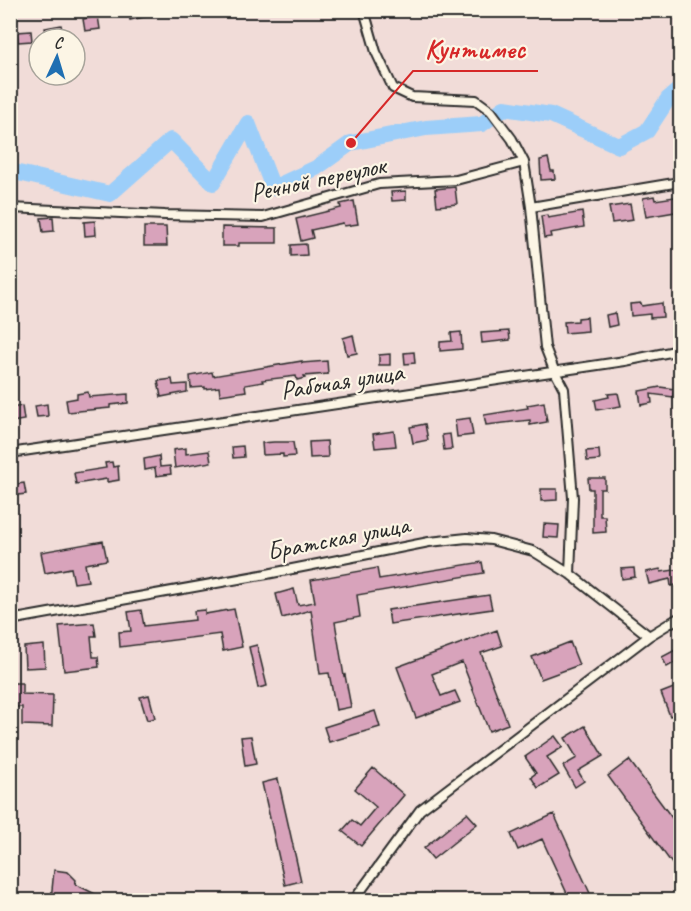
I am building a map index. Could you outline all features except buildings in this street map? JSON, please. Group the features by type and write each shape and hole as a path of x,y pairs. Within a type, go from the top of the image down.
{"street":[{"path":"364,10 376,52 393,88 412,97 476,100 491,111 512,139 524,162 531,207 545,347 564,389 573,498 570,574"},
{"name":"Речной переулок","path":"10,208 263,217 379,184 456,180 524,162"},
{"path":"531,207 681,182"},
{"name":"Рабочая улица","path":"10,453 625,361 681,350"},
{"name":"Братская улица","path":"10,620 267,574 429,542 467,538 490,540 533,551 570,574 649,636"},
{"path":"354,900 420,810 649,636 681,617"}],"waterway":[{"path":"10,171 110,194 171,140 213,183 248,123 273,188 316,168 351,143 426,128 482,124 504,108 551,115 619,146 647,131 668,99 680,89"}],"place":[{"name":"Кунтимес","path":"351,143"}]}
